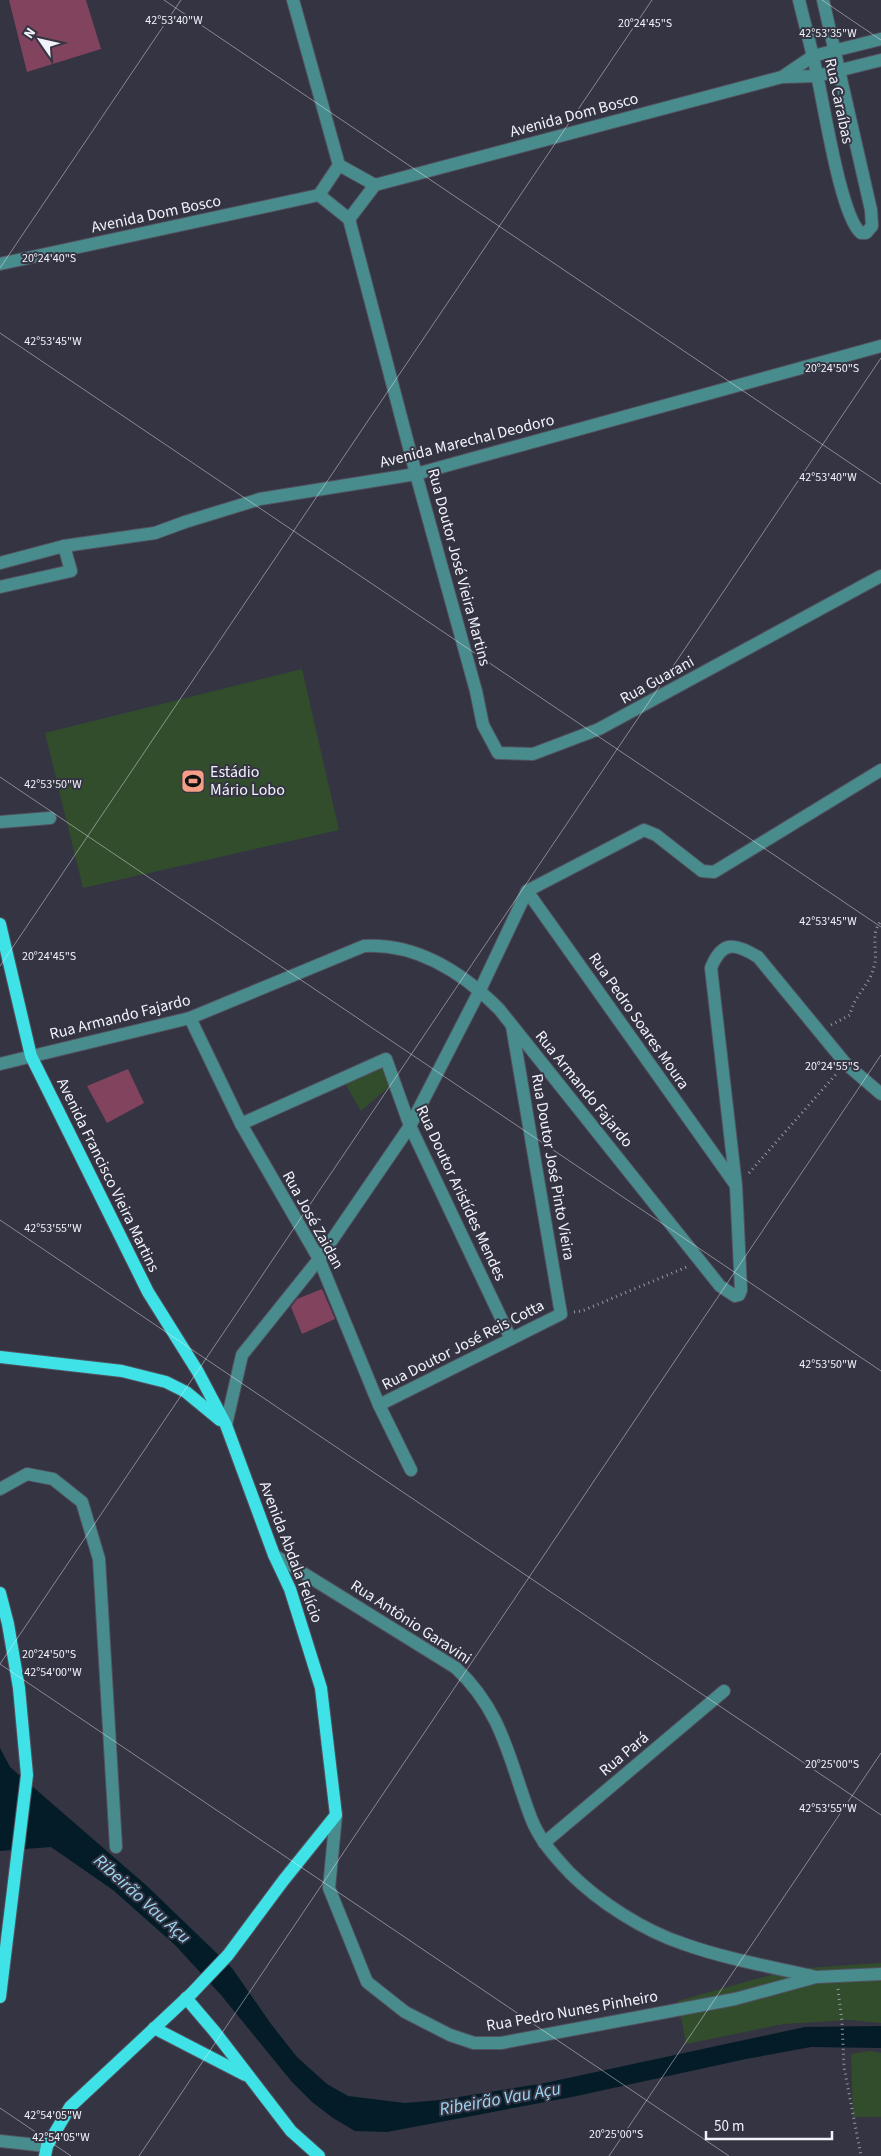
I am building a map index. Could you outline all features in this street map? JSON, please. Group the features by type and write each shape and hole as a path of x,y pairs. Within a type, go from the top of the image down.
{"main road":[{"name":"Avenida Francisco Vieira Martins","path":"0,924 31,1056 148,1292 198,1372 226,1425"},
{"path":"0,1357 122,1371 166,1382 186,1392 226,1425"},
{"name":"Avenida Abdala Felício","path":"226,1425 274,1555 290,1589 321,1688 336,1815"},
{"path":"0,1593 8,1624 19,1688 26,1775 0,1997"},
{"path":"46,2151 70,2107 189,1996 228,1955 283,1881 336,1815"},
{"path":"189,1996 247,2076 291,2131 319,2156"},
{"path":"154,2028 247,2076"}],"street":[{"path":"293,0 339,165 375,185 349,219 319,195 339,165"},
{"name":"Rua Caraíbas","path":"799,0 818,76 839,180 855,226 862,233 866,233 872,226 871,210 823,0"},
{"path":"813,56 881,39"},
{"name":"Avenida Dom Bosco","path":"782,77 813,56"},
{"name":"Avenida Dom Bosco","path":"375,185 782,77 818,76 881,60"},
{"name":"Avenida Dom Bosco","path":"0,264 319,195"},
{"name":"Rua Doutor José Vieira Martins","path":"349,219 416,474 476,691"},
{"name":"Avenida Marechal Deodoro","path":"0,563 64,546 156,533 260,499 416,474 881,346"},
{"path":"0,587 71,571 64,546"},
{"name":"Rua Guarani","path":"476,691 483,725 498,753 533,754 600,729 881,576"},
{"path":"226,1425 242,1355 319,1259 410,1126 480,990 527,891 644,830 656,835 702,871 714,872 881,770"},
{"path":"0,822 50,818"},
{"name":"Rua Pedro Soares Moura","path":"527,891 736,1186"},
{"name":"Rua Armando Fajardo","path":"0,1064 190,1018 364,946 385,945 405,949 455,972 480,990 512,1026 720,1286 735,1296 739,1295 742,1290 736,1186 711,968 717,953 729,946 743,948 758,957 818,1031"},
{"name":"Rua José Zaidan","path":"190,1018 240,1124 319,1259 379,1405 411,1470"},
{"name":"Rua Doutor José Pinto Vieira","path":"512,1026 561,1314"},
{"path":"818,1031 846,1064 881,1094"},
{"name":"Rua Doutor Aristídes Mendes","path":"240,1124 386,1059 410,1126 510,1339"},
{"name":"Rua Doutor José Reis Cotta","path":"379,1405 561,1314"},
{"path":"0,1489 27,1474 53,1479 82,1502 99,1558 116,1846"},
{"name":"Rua Antônio Garavini","path":"274,1555 456,1668 474,1684 488,1704 503,1736 532,1820 544,1842 552,1855 589,1892 630,1919 683,1944 816,1977"},
{"name":"Rua Pará","path":"544,1842 724,1691"},
{"name":"Rua Pedro Nunes Pinheiro","path":"336,1815 329,1888 366,1982 405,2012 458,2038 474,2043 501,2043 735,1999 816,1977 881,1974"},
{"path":"0,2141 46,2151"}],"path":[{"path":"818,1031 850,1016 852,1004 874,968 874,934 881,921"},
{"path":"736,1186 846,1064"},
{"path":"561,1314 582,1311 701,1262"},
{"path":"836,1976 842,2022 844,2067 861,2156"}],"green space":[{"name":"Estádio Mário Lobo","path":"302,669 339,830 83,888 45,733"},
{"path":"381,1065 390,1086 361,1111 346,1085"},
{"path":"881,1963 881,2023 849,2020 784,2024 686,2044 678,2001 792,1969"},
{"path":"870,2051 881,2053 881,2117 853,2117 851,2054"}],"water":[{"name":"Ribeirão Vau Açu","path":"0,1748 10,1767 147,1886 232,1968 271,2024 297,2057 327,2084 348,2096 405,2103 440,2100 545,2083 805,2027 881,2026 881,2048 811,2047 746,2059 572,2097 387,2132 355,2131 333,2118 312,2102 292,2082 221,1995 175,1945 113,1890 51,1847 0,1851"}],"building":[{"path":"9,0 86,0 101,49 27,72"},
{"path":"128,1069 144,1103 107,1123 87,1086"},
{"path":"322,1289 335,1319 302,1334 291,1307 297,1299"}],"place":[{"name":"Estádio Mário Lobo","path":"193,781"}]}
